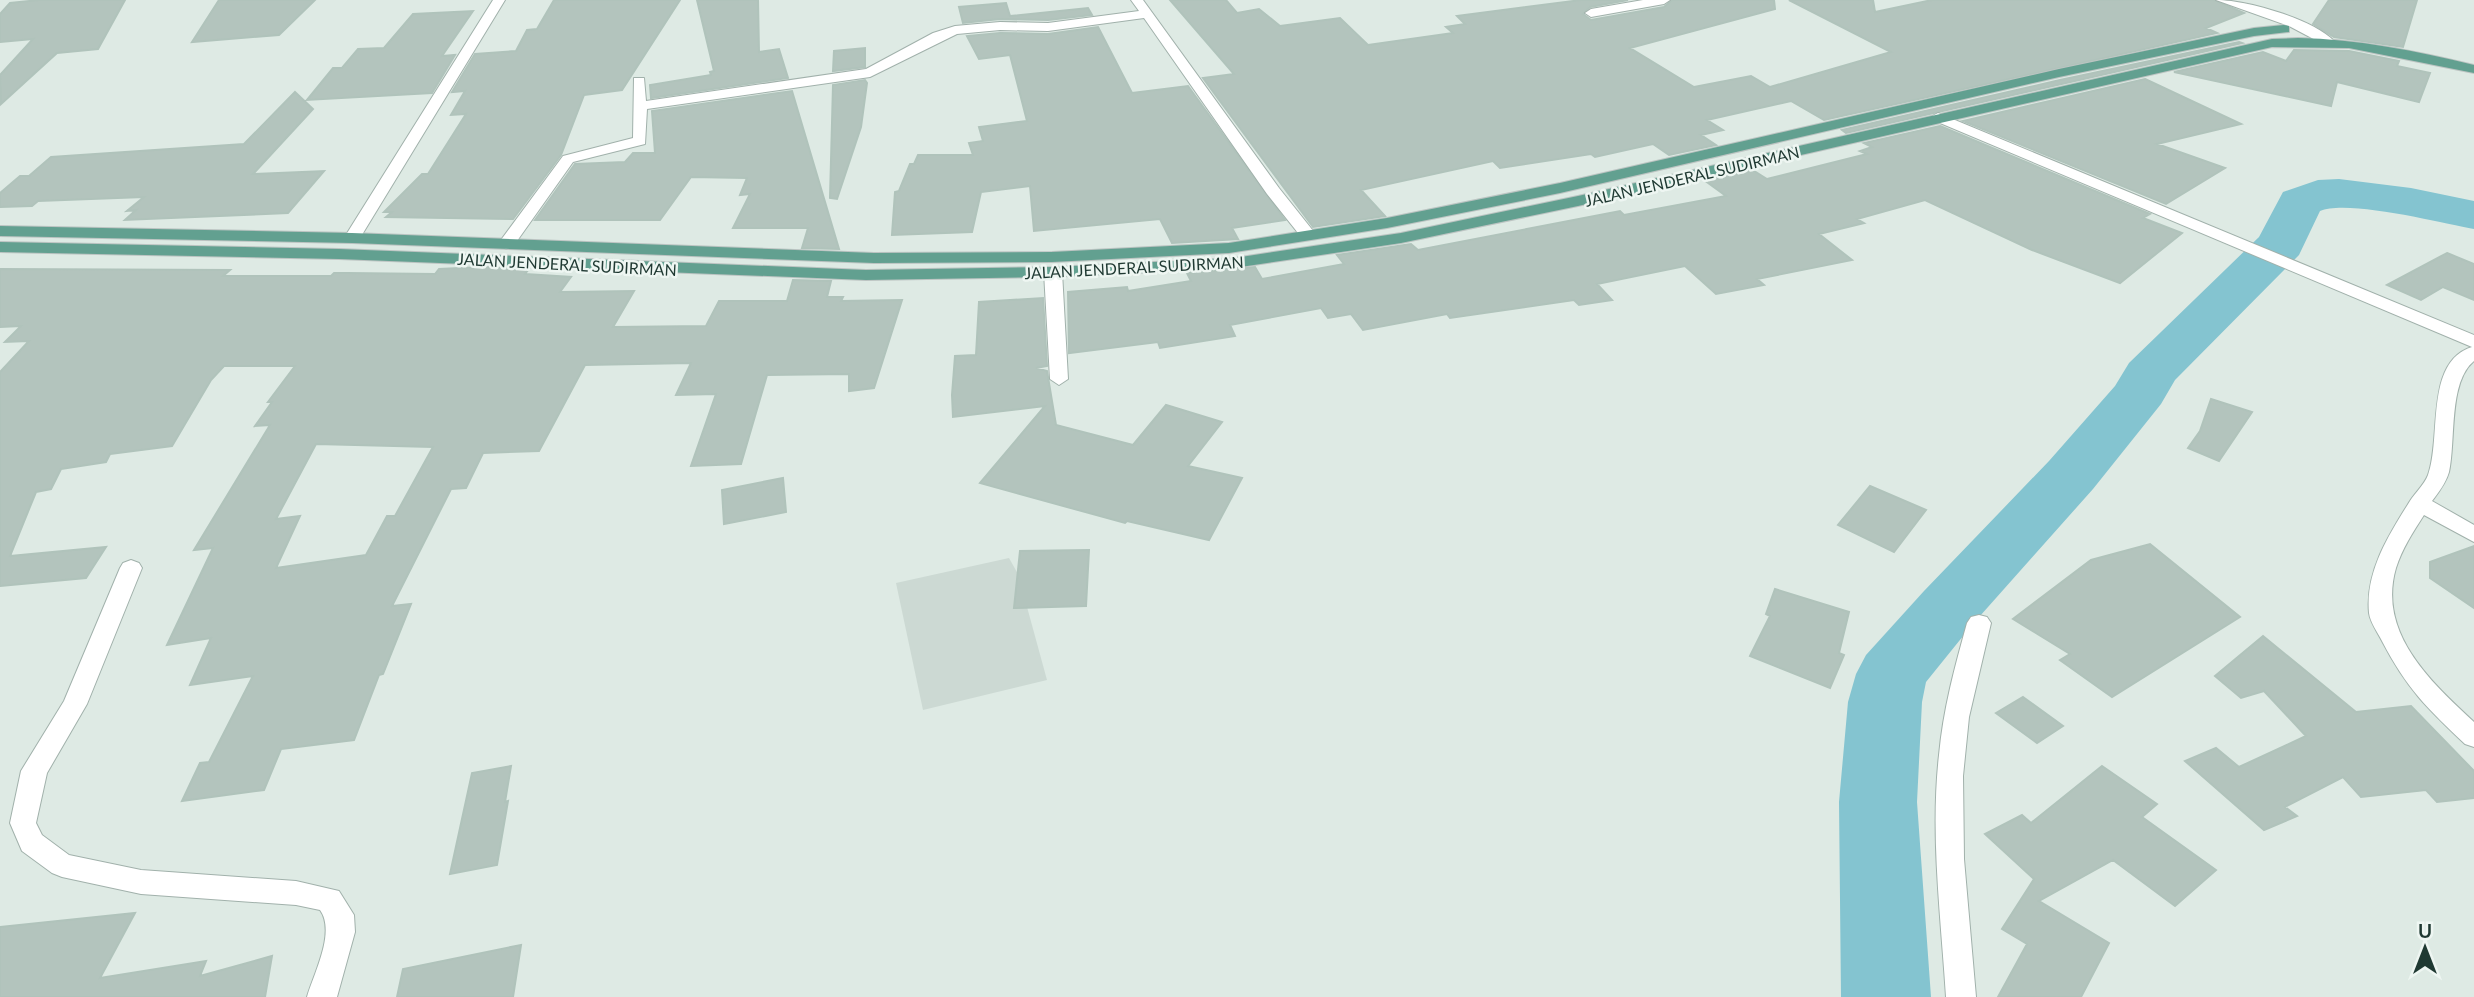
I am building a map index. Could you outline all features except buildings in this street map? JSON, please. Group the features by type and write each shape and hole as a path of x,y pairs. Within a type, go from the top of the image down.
{"main road":[{"name":"JALAN JENDERAL SUDIRMAN","path":"0,231 352,238 874,258 1052,257 1217,248 1387,223 1560,188 2059,73 2254,32 2304,30 2474,58"},
{"name":"JALAN JENDERAL SUDIRMAN","path":"0,247 339,254 866,275 1053,272 1234,263 1401,238 1578,201 2272,43 2329,41 2376,47 2474,69"},
{"path":"2059,73 2084,85"},
{"path":"1560,188 1578,201"},
{"path":"625,267 637,249"}],"street":[{"path":"352,238 499,0"},
{"path":"1137,0 1273,191 1308,235"},
{"path":"1591,13 1664,0"},
{"path":"2222,0 2329,41"},
{"path":"641,106 870,74 938,36 955,30 1000,26 1048,27 1147,14"},
{"path":"506,244 568,159 640,141 639,81"},
{"path":"1938,117 2474,342"},
{"path":"1053,272 1059,379"},
{"path":"2474,352 2455,367 2445,412 2444,442 2438,476 2419,503 2385,567 2380,593 2381,616 2407,666 2425,691 2474,737"},
{"path":"2419,503 2474,535"},
{"path":"131,568 75,705 34,771 23,823 33,843 62,865 141,882 296,893 329,900 340,915 341,932 321,997"},
{"path":"1961,997 1950,827 1950,775 1959,694 1979,623"}],"shaded area":[{"path":"1009,558 1018,574 1047,680 923,710 896,583"}],"waterway":[{"path":"1886,997 1878,802 1885,702 1892,674 1948,608 2071,475 2141,392 2149,375 2281,244 2300,202 2318,194 2339,193 2411,202 2474,215"}]}
